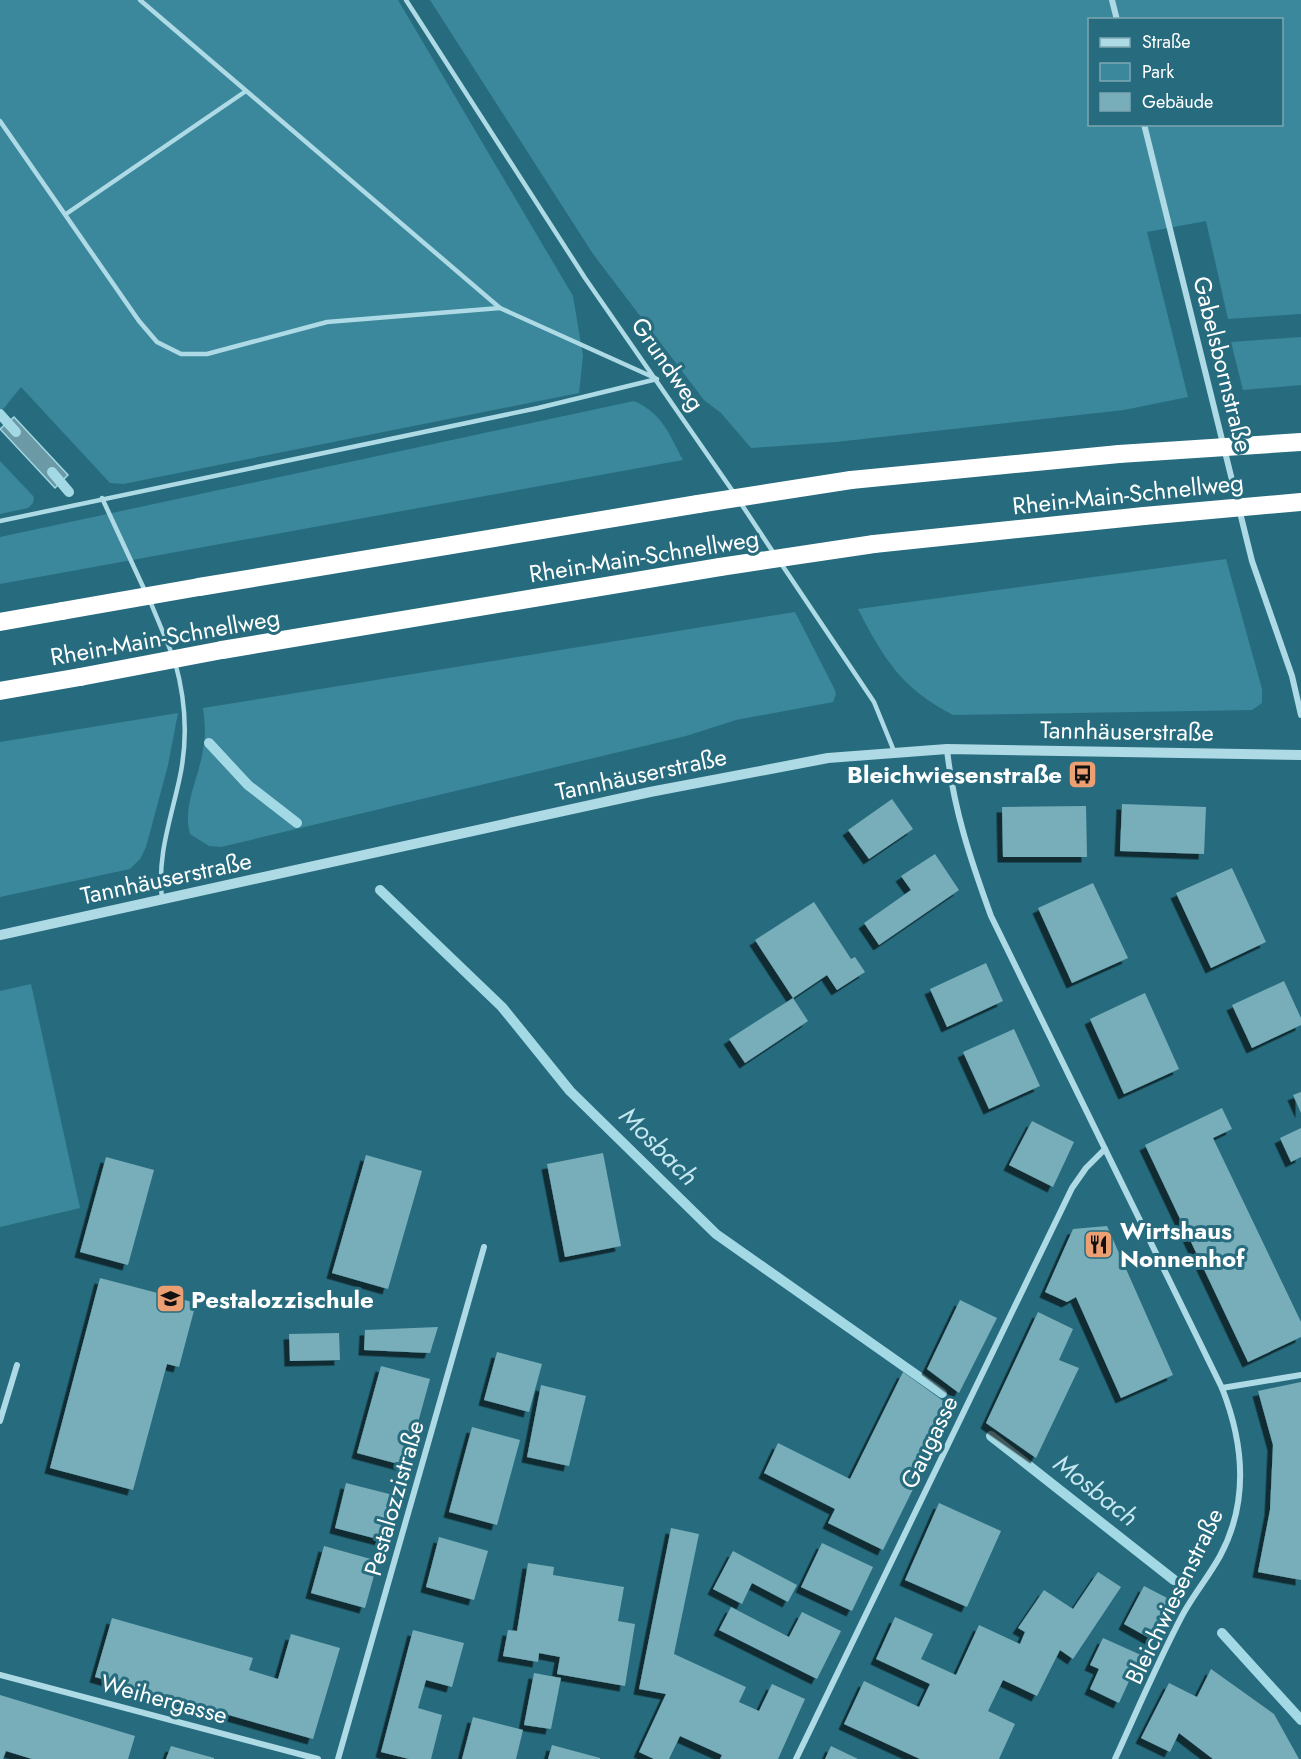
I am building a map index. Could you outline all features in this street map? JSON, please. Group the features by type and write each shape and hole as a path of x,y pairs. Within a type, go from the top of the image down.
{"highway":[{"name":"Rhein-Main-Schnellweg","path":"0,622 851,480 1119,454 1301,442"},
{"name":"Rhein-Main-Schnellweg","path":"0,691 222,650 720,567 874,544 1301,502"}],"street":[{"path":"1112,0 1116,18"},
{"name":"Gabelsbornstraße","path":"1144,126 1252,561 1292,676 1301,715"},
{"name":"Tannhäuserstraße","path":"0,934 650,792 828,758 894,751 947,749 1301,755"},
{"name":"Bleichwiesenstraße","path":"947,749 950,784 963,841 991,916 1222,1388 1234,1417 1240,1450 1241,1486 1237,1517 1220,1555 1184,1613 1114,1759"},
{"name":"Gaugasse","path":"796,1759 1072,1188 1086,1168 1105,1149"},
{"name":"Pestalozzistraße","path":"338,1759 484,1247"},
{"path":"0,1421 17,1365"},
{"path":"1222,1388 1301,1375"},
{"name":"Weihergasse","path":"0,1675 318,1759"}],"lane":[{"path":"140,0 500,308 657,379"},
{"name":"Grundweg","path":"406,0 585,278 657,379 874,702 894,751"},
{"path":"66,214 246,91"},
{"path":"0,121 139,321 157,342 181,354 207,354 327,322 500,308"},
{"path":"0,521 538,408 657,379"},
{"path":"102,498 169,643 180,680 185,719 183,755 161,857 162,900"}],"green space":[{"path":"0,0 398,0 573,296 583,356 579,393 123,484 110,483 21,387 0,413"},
{"path":"430,0 1301,0 1301,314 1228,319 1206,221 1147,232 1188,397 1124,410 836,442 751,448 721,413 704,400 593,254"},
{"path":"1301,337 1301,385 1243,390 1231,342"},
{"path":"634,401 659,419 683,460 0,584 0,537"},
{"path":"0,461 34,497 33,503 28,508 0,514"},
{"path":"1226,559 1262,689 1262,703 1252,710 953,715 920,694 896,671 876,643 858,609"},
{"path":"795,612 834,688 836,694 833,702 736,720 686,736 221,847 209,846 190,834 188,813 205,740 203,708"},
{"path":"178,713 168,765 146,847 140,859 130,869 0,897 0,742"},
{"path":"31,984 80,1208 0,1227 0,991"}],"shaded area":[{"path":"14,417 68,475 55,488 0,429"}],"building":[{"path":"892,799 913,829 869,859 848,830"},
{"path":"1122,804 1206,807 1204,854 1120,851"},
{"path":"1086,806 1087,857 1003,857 1002,807"},
{"path":"935,854 959,890 879,945 864,923 911,890 901,876"},
{"path":"1232,868 1266,942 1211,968 1176,893"},
{"path":"1093,883 1128,958 1072,983 1038,908"},
{"path":"814,902 851,959 855,957 865,972 837,990 827,975 793,998 755,940"},
{"path":"986,963 1003,1001 947,1027 930,989"},
{"path":"1284,981 1301,1018 1301,1025 1252,1048 1232,1005"},
{"path":"1145,993 1179,1069 1124,1094 1090,1019"},
{"path":"793,998 808,1021 745,1063 729,1039"},
{"path":"1014,1029 1040,1086 989,1109 963,1052"},
{"path":"1301,1092 1301,1113 1293,1095"},
{"path":"1222,1108 1232,1129 1213,1138 1301,1322 1301,1337 1248,1362 1145,1145"},
{"path":"1032,1121 1074,1142 1053,1187 1009,1165"},
{"path":"1301,1128 1301,1157 1291,1162 1280,1138"},
{"path":"603,1153 621,1246 565,1257 547,1164"},
{"path":"366,1155 422,1171 388,1289 332,1273"},
{"path":"106,1157 154,1170 128,1265 80,1252"},
{"path":"1107,1226 1173,1375 1121,1398 1076,1297 1067,1302 1045,1292 1073,1229"},
{"path":"100,1278 196,1303 179,1367 167,1364 133,1490 50,1468"},
{"path":"960,1300 997,1318 959,1393 927,1369"},
{"path":"1038,1312 1073,1329 1059,1360 1079,1368 1036,1458 986,1423"},
{"path":"438,1327 430,1353 364,1350 365,1330"},
{"path":"339,1333 340,1360 290,1361 289,1334"},
{"path":"497,1352 542,1364 529,1412 484,1400"},
{"path":"381,1366 430,1379 406,1466 357,1453"},
{"path":"903,1372 953,1408 883,1550 828,1523 835,1509 764,1473 778,1443 850,1479"},
{"path":"1301,1382 1301,1580 1258,1572 1270,1510 1273,1445 1258,1391"},
{"path":"541,1385 586,1396 569,1466 527,1457"},
{"path":"472,1427 520,1440 497,1525 449,1512"},
{"path":"346,1483 397,1496 385,1541 335,1528"},
{"path":"939,1503 1001,1531 967,1607 905,1580"},
{"path":"671,1528 699,1534 674,1654 746,1687 739,1702 759,1711 772,1684 805,1699 778,1759 720,1759 722,1755 680,1736 669,1759 654,1759 639,1752 666,1694 639,1689"},
{"path":"439,1537 488,1551 474,1600 426,1587"},
{"path":"822,1543 873,1567 852,1611 801,1587"},
{"path":"324,1546 378,1561 365,1608 311,1593"},
{"path":"733,1551 797,1585 788,1602 752,1583 742,1604 713,1589"},
{"path":"528,1563 554,1567 553,1575 624,1587 618,1621 635,1624 625,1686 557,1674 560,1657 539,1653 538,1662 503,1656 508,1630 517,1631"},
{"path":"1098,1572 1121,1587 1073,1659 1060,1650 1037,1696 1003,1680 988,1711 1015,1724 999,1759 920,1759 844,1724 864,1681 919,1707 930,1684 876,1659 895,1617 933,1634 921,1659 956,1675 979,1625 1020,1644 1025,1632 1018,1628 1044,1590 1073,1609"},
{"path":"1144,1586 1171,1600 1151,1639 1124,1624"},
{"path":"731,1607 789,1637 802,1612 841,1631 817,1679 719,1630"},
{"path":"112,1618 253,1658 249,1670 278,1679 291,1634 340,1648 313,1739 95,1677"},
{"path":"413,1630 464,1643 452,1687 426,1680 418,1708 442,1715 431,1759 409,1759 381,1752"},
{"path":"1103,1638 1141,1655 1119,1703 1090,1689 1099,1669 1090,1665"},
{"path":"1211,1669 1274,1714 1299,1759 1213,1759 1179,1733 1170,1752 1141,1738 1169,1683 1197,1697"},
{"path":"534,1673 561,1678 551,1729 524,1725"},
{"path":"0,1695 135,1736 128,1759 32,1759 6,1751 3,1759 0,1759"},
{"path":"473,1717 523,1730 516,1759 462,1759"},
{"path":"552,1745 600,1758 600,1759 548,1759"},
{"path":"171,1746 214,1758 214,1759 166,1759"},
{"path":"831,1746 858,1759 825,1759"}],"waterway":[{"name":"Mosbach","path":"0,414 16,432"},
{"name":"Mosbach","path":"52,472 69,492"},
{"name":"Mosbach","path":"209,743 248,785 297,823"},
{"name":"Mosbach","path":"380,890 502,1007 570,1091 716,1234 942,1393"},
{"name":"Mosbach","path":"991,1436 1174,1580"},
{"name":"Mosbach","path":"1222,1633 1301,1720"}],"place":[{"name":"Bleichwiesenstraße","path":"1083,774"},
{"name":"Wirtshaus Nonnenhof","path":"1099,1244"},
{"name":"Pestalozzischule","path":"170,1299"}]}
